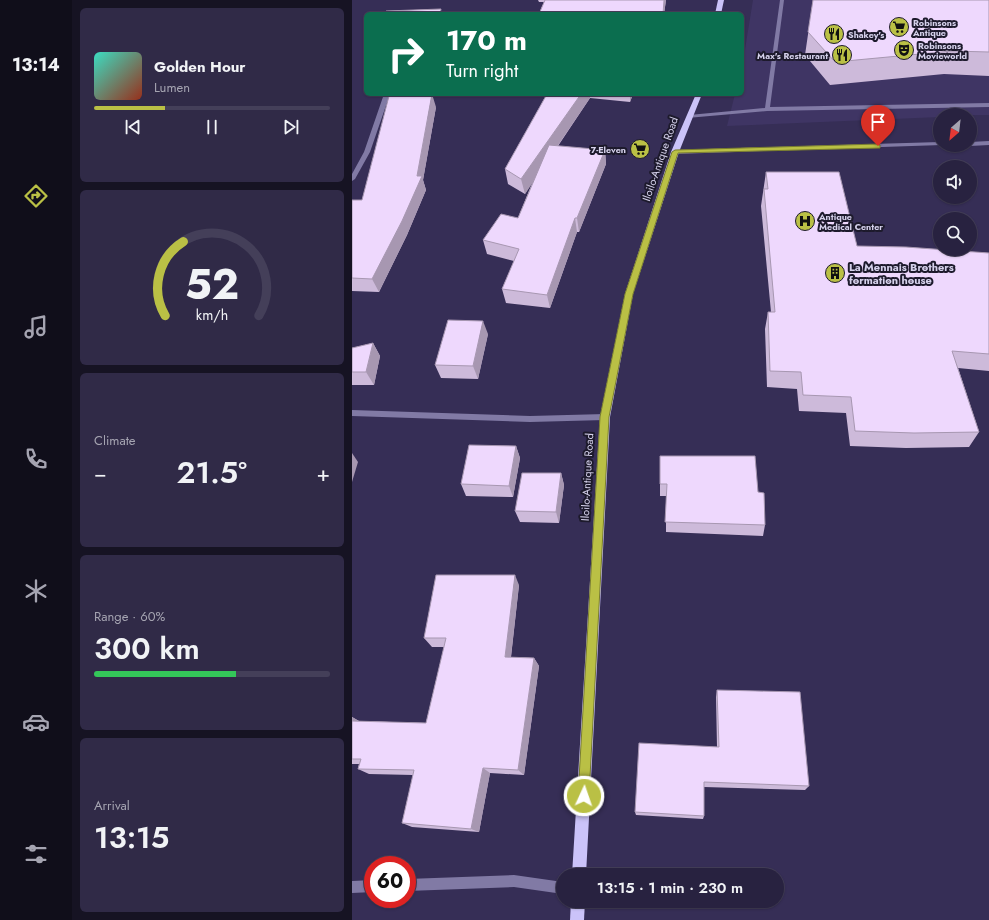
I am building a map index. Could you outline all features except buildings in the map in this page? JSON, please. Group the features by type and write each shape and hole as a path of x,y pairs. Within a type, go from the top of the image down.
{"main road":[{"path":"718,12 721,0"},
{"name":"Iloilo-Antique Road","path":"579,868 605,417 629,294 675,152 698,96"},
{"path":"577,920 578,908"}],"street":[{"path":"767,109 782,0"},
{"path":"352,179 367,152 386,96"},
{"path":"689,117 767,109 989,105"},
{"path":"977,144 989,143"},
{"path":"675,152 933,144"},
{"path":"352,413 530,419 605,417"},
{"path":"416,885 514,881 556,887"},
{"path":"352,887 364,886"}],"shaded area":[{"path":"753,0 989,0 989,115 977,115 977,108 933,108 933,117 727,126 734,96 744,96 744,56"}],"place":[{"name":"Robinsons Antique","path":"899,27"},
{"name":"Shakey's","path":"834,34"},
{"name":"Robinsons Movieworld","path":"904,50"},
{"name":"Max's Restaurant","path":"842,55"},
{"name":"7-Eleven","path":"640,149"},
{"name":"Antique Medical Center","path":"805,221"},
{"name":"La Mennais Brothers formation house","path":"835,273"}],"route":[{"path":"584,796 605,417 629,294 675,152 878,146"}]}
